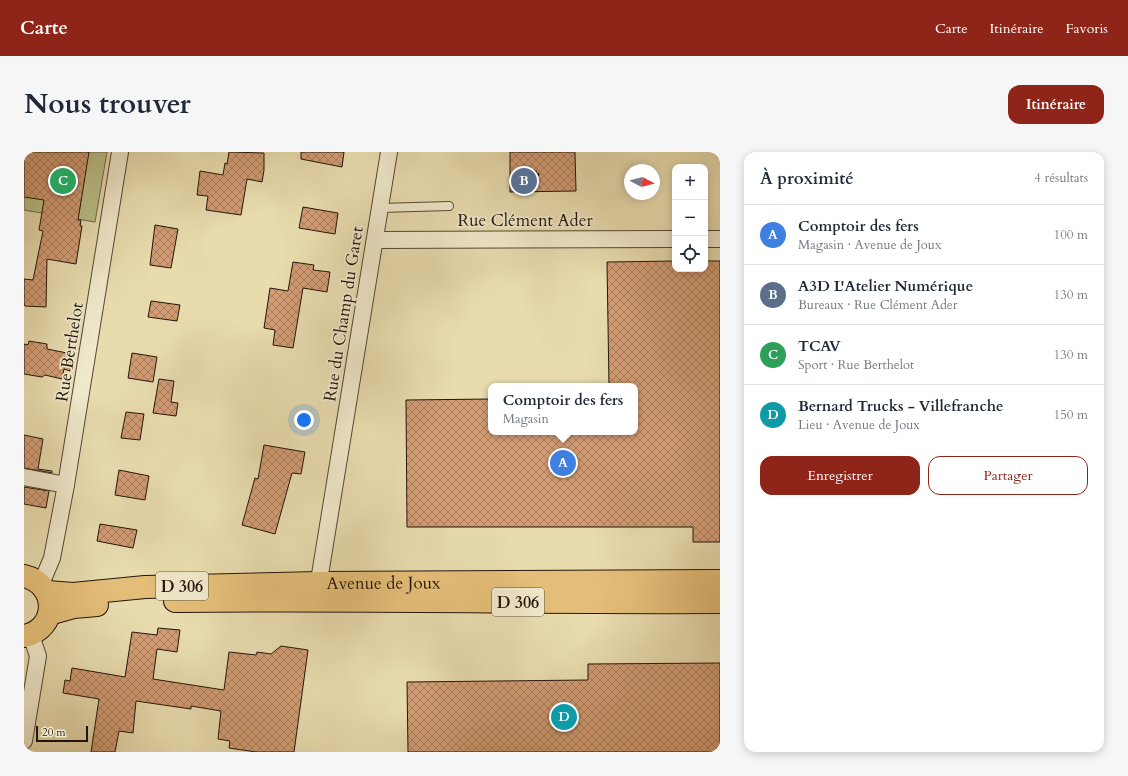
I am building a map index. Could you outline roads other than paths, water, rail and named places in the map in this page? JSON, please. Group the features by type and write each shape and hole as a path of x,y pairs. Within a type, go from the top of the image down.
{"main road":[{"name":"Avenue de Joux","path":"34,582 73,594 145,587 604,603 720,602"},
{"path":"27,635 39,630 45,623 50,607 34,582"},
{"name":"Avenue de Joux","path":"49,614 74,608 136,602 318,592 720,582"}],"street":[{"name":"Rue Berthelot","path":"34,582 52,558 66,485 120,152"},
{"name":"Rue du Champ du Garet","path":"318,592 389,152"},
{"name":"Rue Clément Ader","path":"375,240 672,239"},
{"path":"708,239 720,239"},
{"path":"24,477 66,485"},
{"path":"24,741 38,656 27,635"}],"lane":[{"path":"380,208 449,206"}],"place":[{"name":"TCAV","path":"63,181"},
{"name":"A3D L'Atelier Numérique","path":"524,181"},
{"name":"Comptoir des fers","path":"563,463"},
{"name":"Bernard Trucks - Villefranche","path":"564,717"}]}
